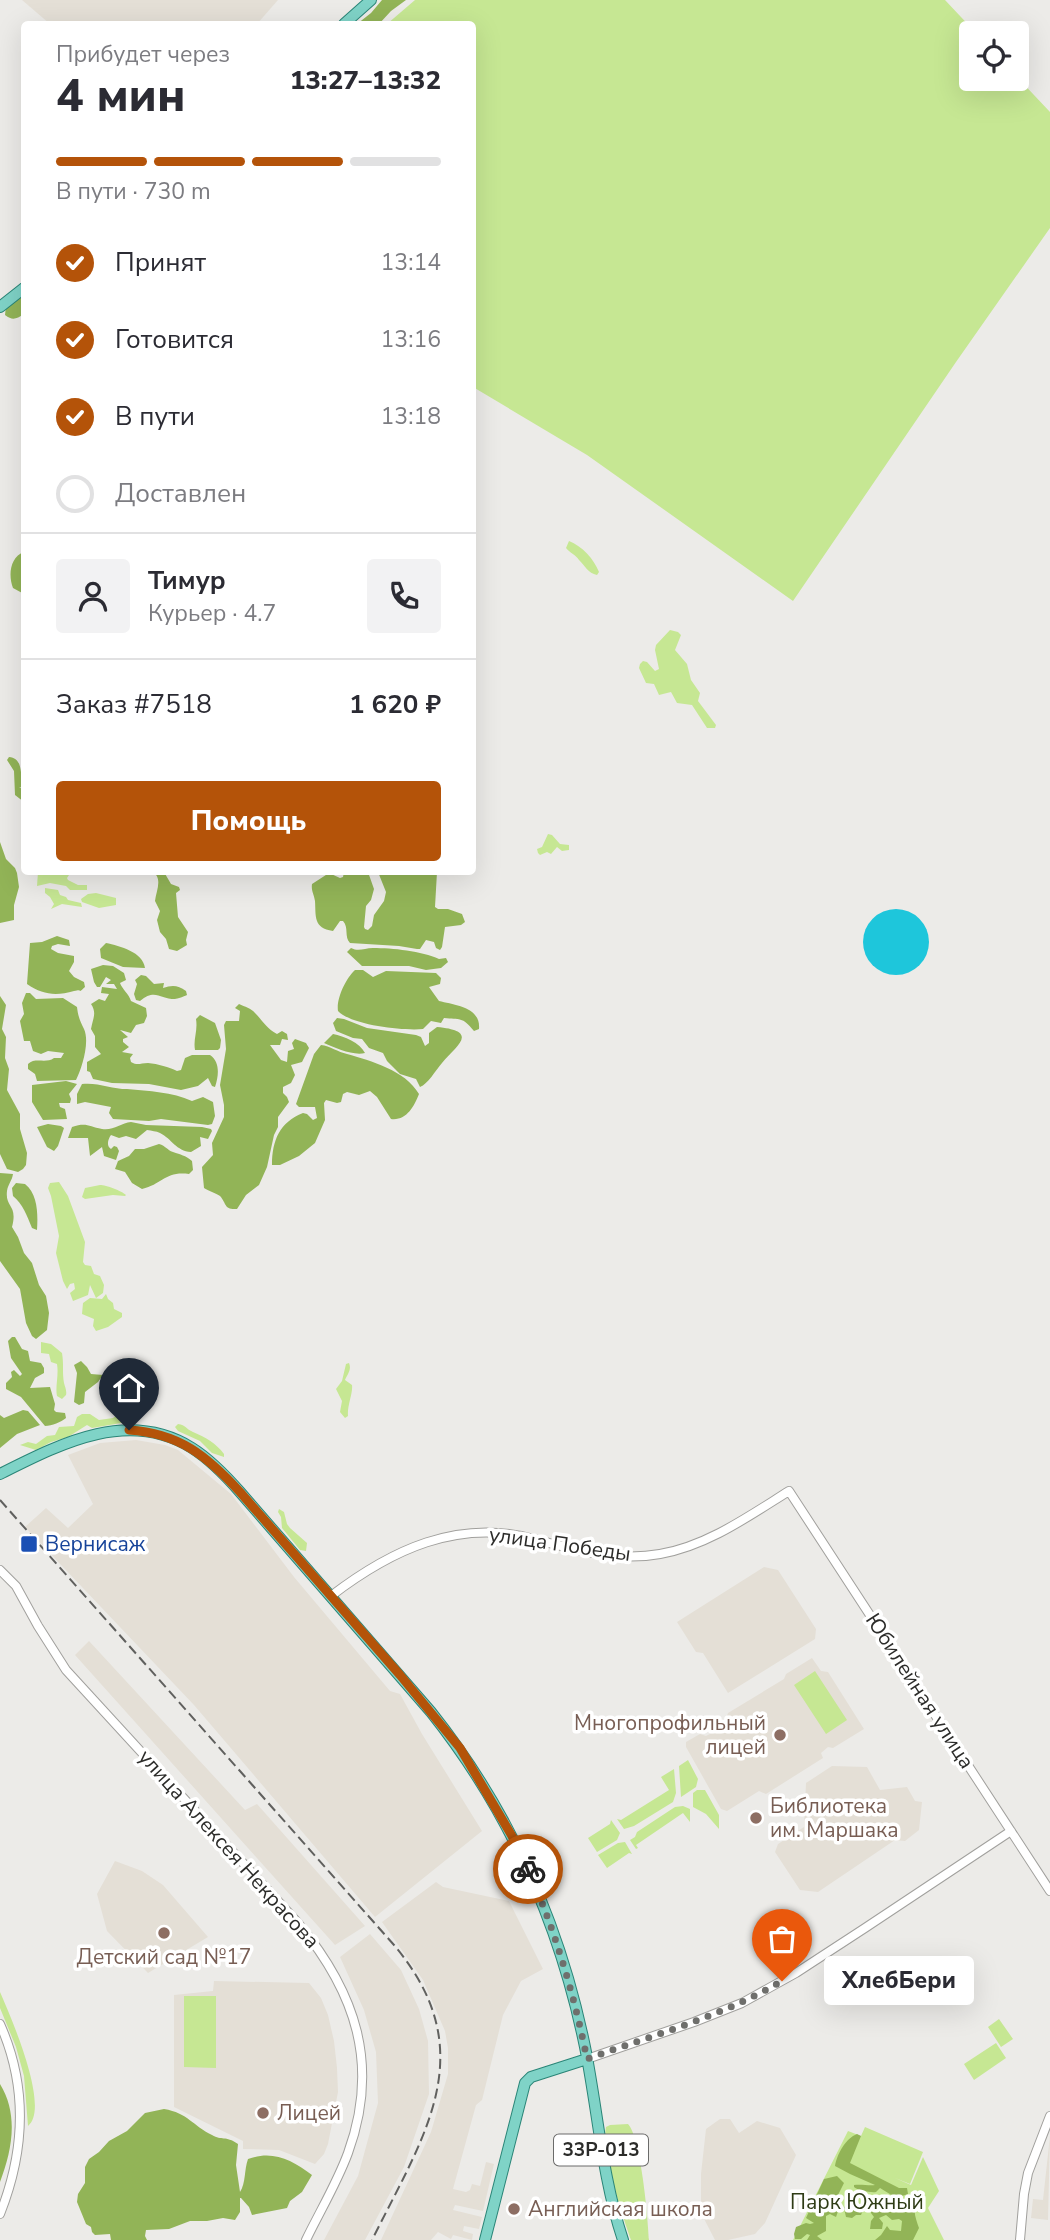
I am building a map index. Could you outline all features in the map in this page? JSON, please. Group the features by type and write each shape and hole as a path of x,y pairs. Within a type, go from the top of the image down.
{"main road":[{"path":"347,21 371,0"},
{"path":"0,307 21,290"},
{"name":"33Р-013","path":"0,1474 41,1454 96,1433 129,1430 148,1431 175,1440 203,1456 226,1476 460,1748 512,1836 556,1942 587,2059 606,2176 623,2240"},
{"path":"485,2240 526,2080 587,2059"}],"street":[{"name":"улица Победы","path":"331,1596 397,1554 447,1535 479,1532 519,1535 604,1556 659,1555 685,1549 712,1537 789,1491"},
{"name":"Юбилейная улица","path":"789,1491 1050,1891"},
{"name":"улица Алексея Некрасова","path":"0,1570 13,1581 66,1670 298,1923 326,1959 348,1999 361,2055 363,2086 360,2105 345,2161 306,2240"},
{"path":"587,2059 742,2003 819,1958 1011,1831"},
{"path":"0,2024 13,2060 21,2101 16,2163 0,2214"},
{"path":"1020,2240 1028,2173 1050,2116"},
{"path":"0,2199 16,2163"}],"shaded area":[{"path":"22,0 278,0 260,21 46,21"},
{"path":"136,1440 178,1450 231,1494 294,1577 390,1691 400,1694 482,1831 375,1917 194,1705 25,1527 46,1508 68,1528 93,1504 68,1455 100,1443"},
{"path":"764,1567 778,1570 816,1629 815,1639 728,1693 703,1653 696,1652 677,1622"},
{"path":"89,1641 245,1810 257,1804 365,1926 335,1945 75,1655"},
{"name":"Многопрофильный лицей","path":"812,1658 821,1671 828,1672 864,1729 833,1748 828,1747 821,1753 823,1758 766,1794 759,1791 727,1811 721,1809 686,1747 686,1742 700,1734 706,1736 723,1727 728,1713 784,1679 786,1674"},
{"path":"832,1766 867,1767 880,1790 907,1787 915,1801 922,1802 919,1830 905,1841 895,1840 818,1892 800,1890 775,1852 778,1844 804,1827 806,1783"},
{"path":"115,1861 142,1871 163,1885 208,1937 148,1973 107,1931 97,1894"},
{"path":"436,1882 443,1887 509,1901 543,1969 521,1981 503,2015 482,2100 476,2105 453,2189 466,2192 472,2184 480,2186 486,2162 494,2164 483,2211 455,2205 453,2210 482,2217 479,2229 464,2226 463,2231 473,2234 472,2240 453,2235 451,2239 438,2232 431,2240 381,2240 431,2132 448,2074 445,2031 423,1980 382,1922"},
{"path":"370,1934 401,1970 419,2009 428,2041 429,2094 404,2167 365,2240 324,2240 358,2176 378,2103 376,2052 364,2010 340,1957"},
{"path":"214,1981 309,1983 321,1998 334,2041 338,2092 328,2144 315,2164 279,2150 243,2149 243,2141 174,2107 174,1995 213,1991"},
{"path":"720,2119 730,2119 739,2133 757,2121 780,2128 796,2155 765,2223 755,2234 728,2240 715,2240 701,2213 701,2174 706,2129"},
{"path":"1050,2136 1048,2220 1031,2218 1033,2199 1043,2200"}],"green space":[{"path":"382,0 406,0 382,21 361,21"},
{"path":"415,0 945,0 965,21 959,21 959,91 1029,90 1050,112 1050,228 793,601 587,455 476,389 476,21 390,21"},
{"path":"21,294 21,316 14,319 5,315 6,306"},
{"path":"569,541 591,558 599,572 597,575 589,571 566,548"},
{"path":"21,553 21,592 13,588 11,578 13,562"},
{"path":"670,630 681,635 675,650 687,664 691,680 700,693 698,701 716,725 715,728 707,728 692,705 677,703 671,692 659,695 654,684 646,683 639,668 643,661 655,671 659,669 656,645"},
{"path":"12,758 19,764 21,800 15,795 14,771 7,760"},
{"path":"548,834 560,844 569,845 569,850 562,851 557,847 551,854 547,852 540,855 537,849 542,847"},
{"path":"0,842 6,859 15,868 19,887 14,905 14,920 0,923"},
{"path":"38,875 69,875 68,880 78,885 87,885 87,890 70,890 66,886 50,883 37,886"},
{"path":"156,875 166,875 171,884 180,890 176,893 178,917 188,932 187,945 177,951 169,949 160,932 157,920 160,911 155,901 158,878"},
{"path":"326,875 369,875 374,889 366,906 365,929 368,930 372,926 374,915 384,901 386,892 379,875 437,875 435,907 462,914 465,922 445,927 440,950 434,942 426,940 420,949 350,943 343,921 340,921 333,931 319,924 312,889 312,884"},
{"path":"45,888 58,890 60,895 81,903 82,907 62,904 51,909 54,904 45,893"},
{"path":"96,893 116,898 116,905 99,908 82,902 81,899 88,894"},
{"path":"57,936 69,940 70,946 58,944 51,949 74,956 69,971 84,982 85,987 80,991 50,994 27,984 30,943"},
{"path":"106,943 135,954 145,968 123,967 101,958 100,949"},
{"path":"351,948 407,950 439,959 446,958 448,962 441,968 426,970 409,966 362,966 347,952"},
{"path":"103,965 113,966 124,973 126,980 120,983 122,987 131,1001 146,1008 144,1023 136,1025 131,1033 120,1030 128,1037 123,1039 123,1042 129,1047 122,1052 133,1054 131,1062 156,1064 177,1071 181,1070 185,1058 192,1055 210,1055 216,1061 218,1069 215,1087 208,1078 198,1086 181,1090 93,1079 87,1071 87,1062 101,1054 95,1047 95,1036 91,1029 94,1013 91,1004 99,999 105,1001 109,994 101,993 102,987 117,989 114,984 106,984 111,980 106,977 100,987 94,982 91,969"},
{"path":"355,970 363,970 373,977 386,971 436,973 441,978 440,984 429,987 439,1001 466,1008 476,1016 479,1029 474,1031 457,1019 444,1018 441,1023 431,1021 423,1029 414,1029 378,1026 345,1016 338,1011 340,995"},
{"path":"141,975 154,984 164,983 163,988 180,988 186,991 187,995 170,999 150,995 140,1001 136,1000 135,980"},
{"path":"26,993 36,999 63,998 77,1007 86,1034 86,1048 76,1080 37,1081 35,1074 28,1069 31,1062 61,1058 64,1053 48,1051 41,1054 33,1051 30,1041 24,1041 20,1021 24,1014 22,1003"},
{"path":"0,996 6,1005 2,1029 6,1037 5,1058 9,1069 7,1090 20,1114 20,1129 27,1153 26,1165 18,1172 7,1169 0,1154"},
{"path":"239,1004 253,1011 273,1032 277,1034 282,1031 287,1034 288,1040 282,1039 280,1045 270,1045 281,1060 287,1062 288,1051 294,1049 292,1043 295,1039 306,1043 309,1048 302,1062 291,1065 295,1075 291,1083 283,1087 283,1093 289,1102 278,1117 278,1127 267,1167 259,1185 246,1195 237,1209 233,1209 228,1207 220,1196 204,1188 202,1167 213,1155 212,1143 224,1117 220,1085 226,1049 224,1025 226,1021 239,1021 240,1011 235,1008"},
{"path":"200,1015 215,1023 221,1040 218,1050 195,1050 196,1019"},
{"path":"337,1018 367,1028 416,1035 421,1037 425,1046 429,1043 429,1033 437,1027 450,1029 462,1036 458,1045 420,1087 416,1079 400,1074 383,1053 369,1048 362,1039 336,1031 333,1023"},
{"path":"333,1034 351,1040 365,1053 350,1052 324,1043"},
{"path":"321,1045 396,1073 419,1094 415,1104 401,1118 391,1119 370,1091 359,1095 347,1092 343,1094 341,1102 337,1103 326,1100 325,1120 315,1143 299,1156 280,1165 272,1165 276,1140 288,1121 303,1113 313,1120 317,1118 315,1107 299,1107 296,1104 314,1054"},
{"path":"66,1081 77,1084 69,1094 70,1103 59,1103 60,1107 65,1109 67,1119 43,1120 32,1102 32,1085"},
{"path":"82,1084 160,1092 192,1101 203,1097 213,1102 215,1116 212,1124 208,1125 161,1119 113,1119 109,1113 111,1107 85,1102 77,1104 77,1094"},
{"path":"131,1122 202,1127 212,1131 208,1139 200,1137 201,1146 191,1152 178,1147 155,1131 147,1130 136,1139 111,1135 108,1140 109,1148 114,1146 119,1151 116,1160 104,1156 102,1147 90,1156 88,1138 68,1138 72,1127 85,1125 106,1129"},
{"path":"48,1124 64,1128 54,1151 47,1147 37,1127"},
{"path":"159,1144 190,1159 193,1170 189,1174 174,1174 142,1189 132,1183 125,1172 115,1169 118,1161 129,1156 135,1149"},
{"path":"0,1173 13,1174 7,1196 13,1210 12,1227 46,1296 49,1313 47,1330 36,1339 26,1323 20,1289 0,1261"},
{"path":"59,1182 68,1196 85,1242 83,1262 91,1266 104,1285 103,1293 96,1298 90,1285 88,1295 73,1301 70,1293 75,1289 74,1283 67,1289 63,1281 56,1253 59,1236 48,1188 50,1183"},
{"path":"16,1183 25,1184 35,1199 37,1230 32,1228 22,1206 13,1196 12,1188"},
{"path":"100,1185 114,1188 126,1195 85,1199 82,1197 85,1188"},
{"path":"106,1294 114,1309 122,1313 122,1317 108,1327 96,1331 93,1326 94,1319 82,1314 83,1303 90,1298 102,1299"},
{"path":"15,1337 22,1349 28,1351 30,1361 41,1363 44,1368 44,1373 35,1378 30,1388 50,1387 54,1410 65,1413 66,1418 62,1421 45,1426 21,1397 6,1389 6,1383 12,1377 11,1372 14,1370 20,1376 22,1374 11,1358 8,1341"},
{"path":"41,1342 51,1344 62,1353 66,1395 62,1399 57,1396 56,1389 57,1364 51,1362 49,1354 41,1353"},
{"path":"81,1361 91,1374 103,1375 85,1392 84,1403 79,1405 74,1402 77,1373 74,1365"},
{"path":"349,1363 350,1370 345,1380 352,1388 348,1416 345,1418 340,1412 342,1401 336,1389 342,1381 346,1364"},
{"path":"125,1409 140,1412 136,1416 135,1424 127,1422 92,1428 87,1425 68,1437 36,1450 20,1445 28,1442 36,1444 47,1436 55,1435 59,1427 74,1426 77,1417 82,1414 90,1414 99,1420 113,1418"},
{"path":"23,1410 28,1411 40,1425 17,1434 0,1448 0,1415 4,1418"},
{"path":"178,1424 210,1441 221,1450 224,1457 212,1453 200,1441 178,1431 175,1427"},
{"path":"279,1509 284,1512 290,1528 307,1543 306,1551 300,1550 282,1528"},
{"path":"815,1671 847,1720 826,1734 794,1685"},
{"path":"688,1760 698,1779 696,1787 681,1797 679,1766"},
{"path":"674,1769 676,1793 673,1802 634,1826 624,1829 617,1819 621,1820 669,1790 661,1777"},
{"path":"705,1790 719,1815 719,1829 706,1814 693,1807 693,1793"},
{"path":"675,1807 690,1809 690,1822 683,1813 636,1845 636,1849 630,1840 637,1832"},
{"path":"611,1820 620,1833 617,1840 597,1852 588,1838 610,1824"},
{"path":"625,1842 632,1854 629,1853 607,1868 598,1855 618,1843"},
{"path":"0,1992 32,2082 34,2116 28,2126 24,2076 16,2047 0,2008"},
{"path":"184,1996 216,1996 216,2068 184,2067"},
{"path":"999,2019 1013,2039 1001,2047 988,2027"},
{"path":"996,2043 1006,2058 974,2080 964,2064"},
{"path":"0,2084 10,2108 12,2133 0,2182"},
{"path":"164,2109 179,2113 215,2137 238,2144 236,2165 240,2192 248,2159 257,2156 282,2158 312,2175 302,2192 290,2201 287,2208 252,2215 249,2207 240,2198 240,2212 235,2220 223,2218 190,2221 169,2229 146,2230 147,2240 111,2240 110,2234 95,2235 86,2224 77,2202 78,2194 85,2183 85,2167 89,2159 109,2141 127,2131 145,2113"},
{"path":"628,2124 633,2132 640,2161 649,2240 631,2240 613,2183 607,2152 606,2127"},
{"name":"Парк Южный","path":"865,2127 923,2152 910,2184 895,2178 911,2185 923,2157 939,2191 928,2208 944,2240 793,2240 848,2131 861,2136"},
{"path":"857,2134 861,2136 850,2163 899,2188 907,2188 908,2194 899,2197 908,2205 914,2197 919,2201 915,2210 919,2228 913,2240 875,2240 887,2226 890,2230 901,2231 902,2221 892,2220 886,2215 879,2218 883,2223 882,2229 870,2229 874,2217 871,2207 864,2208 861,2215 846,2217 844,2208 848,2198 853,2199 848,2205 851,2209 859,2208 862,2200 873,2199 873,2206 878,2210 883,2206 881,2198 893,2196 880,2188 874,2192 854,2187 875,2185 835,2166 843,2147"},
{"path":"837,2176 844,2183 835,2201 842,2200 836,2217 830,2214 826,2216 826,2231 817,2236 822,2240 807,2240 810,2235 807,2234 801,2239 795,2239 796,2227 814,2223 806,2218 824,2179"}],"water":[{"path":"896,909 909,911 924,924 929,942 927,955 914,970 896,975 883,973 868,960 863,942 865,929 878,914"}],"railway":[{"path":"0,1500 394,1945 421,1984 436,2021 440,2058 436,2093 426,2129 372,2240"}],"way so far":[{"path":"528,1869 568,1979 587,2059 742,2003 782,1981"}],"place":[{"name":"Вернисаж","path":"29,1544"},
{"name":"Многопрофильный лицей","path":"780,1735"},
{"name":"Библиотека им. Маршака","path":"756,1818"},
{"name":"Детский сад №17","path":"164,1933"},
{"name":"ХлебБери","path":"782,1981"},
{"name":"Лицей","path":"263,2113"},
{"name":"Английская школа","path":"514,2209"}],"route":[{"path":"129,1430 159,1434 191,1447 226,1476 400,1675 460,1748 512,1836 528,1869"}]}
